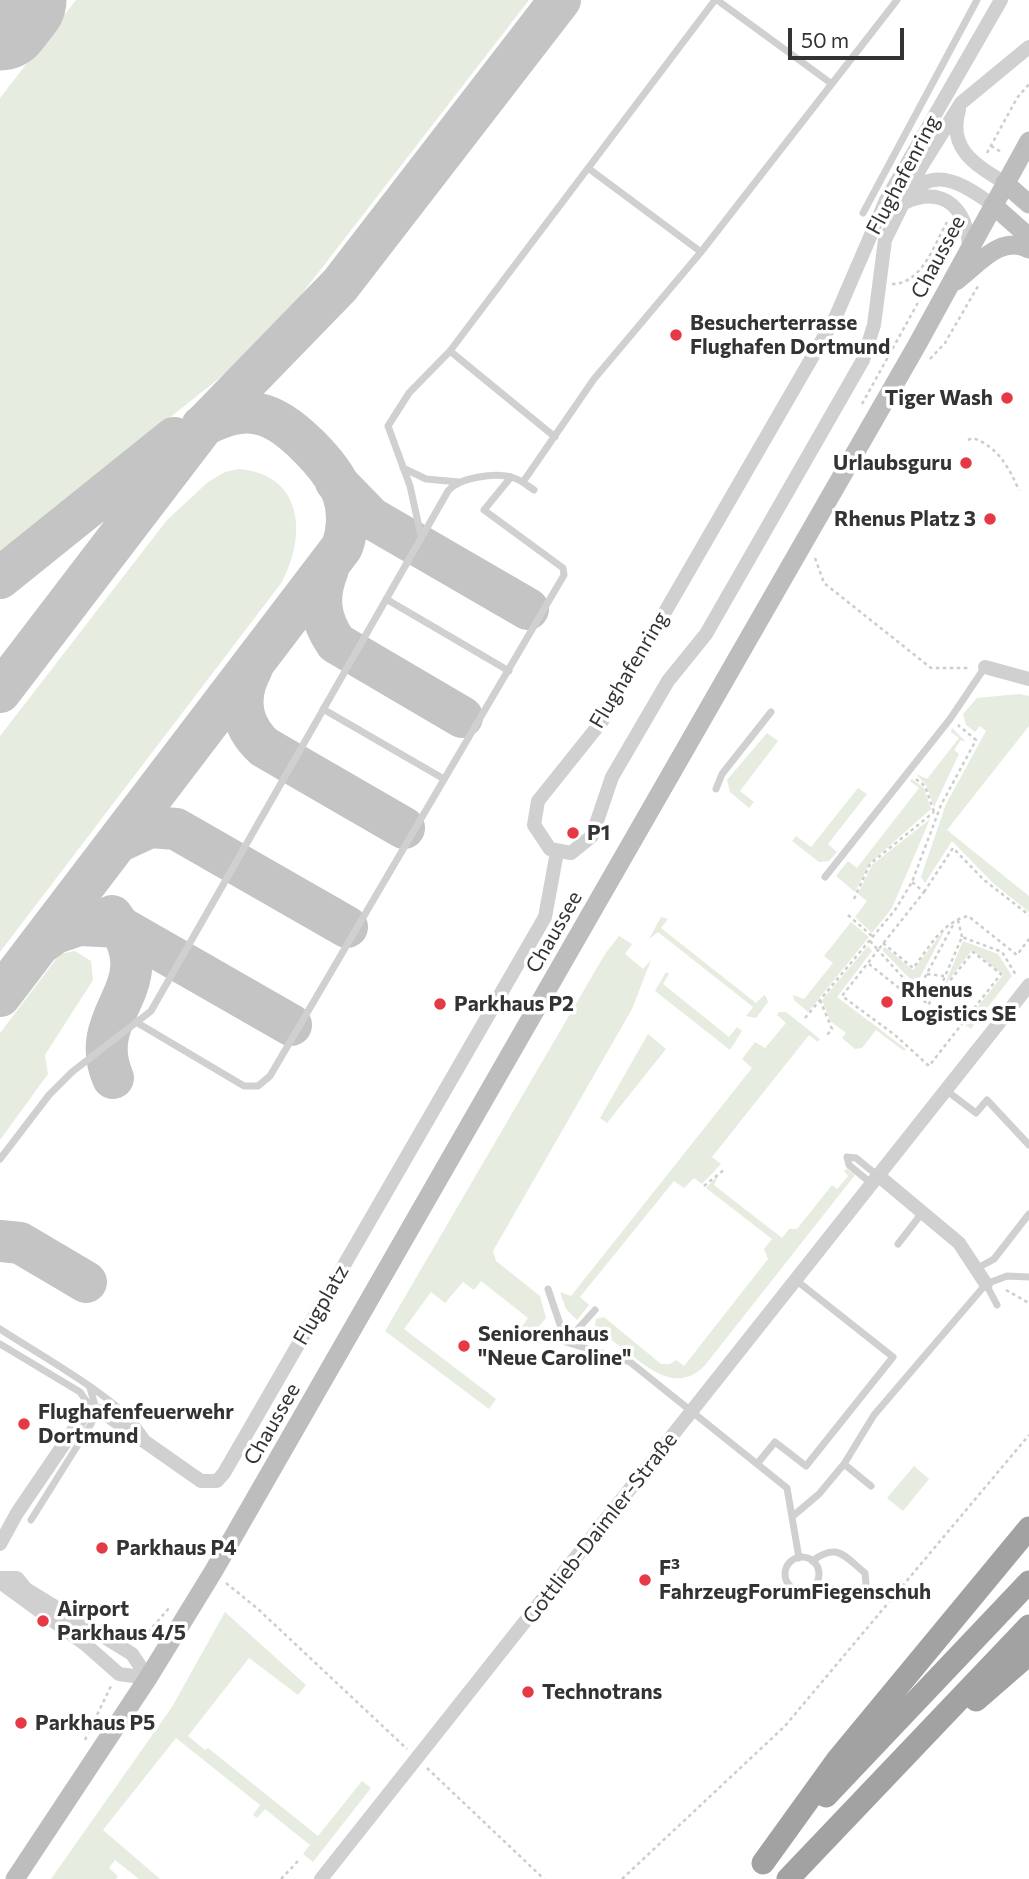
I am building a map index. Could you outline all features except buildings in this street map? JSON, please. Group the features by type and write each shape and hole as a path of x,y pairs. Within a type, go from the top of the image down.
{"highway":[{"path":"755,1871 854,1739 1029,1528"},
{"path":"755,1871 1029,1582"},
{"path":"788,1879 1029,1626"},
{"path":"916,1747 1029,1654"}],"main road":[{"name":"Chaussee","path":"15,1879 148,1678 213,1572 950,285 1029,141"},
{"path":"1005,183 1029,204"},
{"path":"993,205 1029,237"},
{"path":"950,285 1002,246 1016,244 1029,249"}],"street":[{"name":"Flughafenring","path":"1001,0 886,200 836,316 602,722 538,801 534,825 546,845 557,852 577,850 592,836 612,777 668,681 706,634 863,360 874,325 885,240 921,167 961,103 1029,47"},
{"name":"Flughafenring","path":"961,103 955,125 960,149 979,166 1005,183"},
{"name":"Flughafenring","path":"904,203 915,189 935,179 949,180 968,187 993,205"},
{"name":"Flughafenring","path":"904,203 933,196 955,208"},
{"path":"955,208 968,228 969,249"},
{"path":"985,667 1027,678"},
{"name":"Flugplatz","path":"93,1413 101,1411 201,1481 217,1481 224,1473 545,917 557,852"},
{"name":"Gottlieb-Daimler-Straße","path":"321,1879 1029,985"},
{"path":"876,1181 959,1243 986,1284"},
{"path":"0,1544 17,1513 83,1416 93,1413"},
{"path":"0,1580 17,1578 26,1589 132,1654 148,1678"},
{"path":"0,1580 85,1644 119,1674 148,1678"}],"lane":[{"path":"421,537 415,502 389,434 391,420 409,393 450,351 716,0 832,84"},
{"path":"523,482 594,379 701,252 897,0"},
{"path":"863,213 976,0"},
{"path":"588,168 701,252"},
{"path":"450,351 555,437"},
{"path":"402,468 426,479 459,482 511,477 534,490"},
{"path":"136,1022 244,1086 251,1088 265,1082 565,572 484,510 511,477"},
{"path":"0,1159 49,1095 72,1072 151,1011 421,537 448,491 459,482"},
{"path":"386,599 509,671"},
{"path":"825,877 950,719 985,667"},
{"path":"323,709 444,779"},
{"path":"716,789 722,774 771,712"},
{"path":"947,1091 976,1113 986,1100 1029,1145"},
{"path":"898,1244 922,1213"},
{"path":"976,1269 994,1259 1029,1214"},
{"path":"793,1516 819,1494 844,1464 874,1415 986,1284 1007,1276 1029,1277"},
{"path":"757,1464 775,1442 806,1466 893,1357 797,1281"},
{"path":"986,1284 997,1305"},
{"path":"548,1289 566,1342"},
{"path":"566,1342 595,1310"},
{"path":"0,1329 125,1413 141,1429 148,1444"},
{"path":"566,1342 629,1363 787,1488 799,1558"},
{"path":"0,1345 80,1392 93,1413"},
{"path":"31,1520 93,1413 90,1388"},
{"path":"844,1464 871,1486"},
{"path":"813,1561 828,1551 839,1551 865,1573 866,1584"},
{"path":"799,1558 813,1561 817,1567 816,1583 812,1588 800,1591 787,1582 785,1573 788,1565 799,1558"}],"path":[{"path":"990,146 1017,98 1029,84"},
{"path":"887,284 902,284 916,276 955,208"},
{"path":"968,440 973,438 981,441 1001,456 1019,490"},
{"path":"814,558 824,583 931,668 958,670 985,667"},
{"path":"805,1018 895,910 912,882 937,812 976,740 950,719"},
{"path":"908,772 925,786 937,812"},
{"path":"854,900 870,864 937,812"},
{"path":"940,988 944,988 973,952 1001,974 929,1066 895,1035 842,996 924,892 953,848 984,880 1029,915"},
{"path":"912,882 924,892"},
{"path":"848,915 872,939 878,950 916,994 928,1004 940,988 962,937 957,918"},
{"path":"883,943 913,968 946,925 957,918 968,916 1017,955 1029,939"},
{"path":"867,963 909,996 916,994 957,918"},
{"path":"962,937 1002,952 1016,975"},
{"path":"927,974 945,976"},
{"path":"820,1000 832,1029 827,1035"},
{"path":"704,1186 725,1169"},
{"path":"986,1284 1012,1291 1029,1303"},
{"path":"622,1879 776,1736 1029,1435"},
{"path":"213,1572 258,1609 544,1879"},
{"path":"281,1879 299,1860"}],"shaded area":[{"path":"76,0 529,0 291,308 232,368 0,553 0,98"},
{"path":"238,469 260,473 276,482 287,494 294,509 295,545 282,582 0,952 0,736 167,520 208,482 225,472"},
{"path":"1019,694 1029,696 1029,726 947,830 1029,896 1029,912 993,883 952,841 925,883 921,877 946,804 986,731 980,726 975,732 966,725 963,714 977,698"},
{"path":"952,728 966,742 961,740 954,750 959,754 934,807 926,785 916,774 927,779 959,738 951,732"},
{"path":"767,733 778,741 740,791 754,802 749,808 730,792 727,780"},
{"path":"912,779 924,788 931,809 870,863 855,892 836,876 848,861 857,868 919,788 910,781"},
{"path":"858,788 867,794 828,844 837,852 829,861 819,862 792,841 796,836 811,847"},
{"path":"930,819 892,908 872,933 855,917 867,901 858,894 872,865"},
{"path":"661,917 668,919 661,928 756,1003 764,995 766,997 768,1002 756,1018 746,1016 753,1007 658,932 649,939"},
{"path":"851,922 869,937 808,1012 794,1000 793,995 804,999 833,963 824,956"},
{"path":"946,928 916,985 882,950 885,947 913,970"},
{"path":"619,936 632,944 625,954 643,969 651,960 632,1009 493,1251 496,1261 540,1296 546,1318 539,1326 536,1343 521,1328 528,1318 481,1281 474,1290 463,1282 445,1303 431,1292 404,1329 496,1399 489,1409 385,1331 605,954"},
{"path":"963,941 998,954 1012,976 971,1029 964,1024 1003,975 972,950 944,986"},
{"path":"868,946 872,951 837,997 906,1049 904,1051 876,1030 862,1048 855,1049 842,1038 846,1033 830,1021 822,1000"},
{"path":"75,951 91,961 93,980 45,1055 48,1074 0,1140 0,1033 60,954"},
{"path":"666,972 669,974 663,984 729,1037 737,1027 742,1031 730,1050 655,991"},
{"path":"779,1012 786,1012 820,1039 818,1042 809,1035 712,1157 721,1164 702,1184 694,1178 684,1188 674,1181 580,1297 589,1305 577,1320 566,1309 560,1292 571,1296 752,1068 742,1059 755,1042 765,1048 786,1023 777,1015"},
{"path":"648,1034 666,1049 607,1123 600,1118"},
{"path":"847,1169 855,1175 706,1364 696,1373 685,1378 664,1376 644,1365 595,1325 596,1319 604,1317 661,1364 670,1364 676,1360 684,1366 768,1259 764,1249 772,1239 706,1188 719,1174 714,1185 782,1238 789,1229 797,1229 832,1185 837,1189 848,1176 844,1171"},
{"path":"914,1466 929,1479 903,1511 887,1498"},
{"path":"225,1612 306,1685 298,1695 249,1658 188,1736 205,1750 208,1748 318,1836 362,1781 371,1788 313,1862 303,1854 310,1845 265,1809 257,1818 253,1815 260,1805 176,1738 103,1830 160,1879 139,1879 115,1860 109,1868 118,1876 116,1879 51,1879 172,1707"}],"taxiway":[{"path":"0,692 204,425 340,285 560,0"},
{"path":"0,996 342,547 347,521 343,494 319,458 296,435 271,418 244,412 202,426"},
{"path":"0,578 174,438"},
{"path":"336,482 371,518 528,609"},
{"path":"328,569 321,598 323,616 336,643 462,717"},
{"path":"252,668 244,689 243,710 250,729 264,747 404,828"},
{"path":"118,842 150,827 176,829 347,927"},
{"path":"112,916 127,941 131,962 129,981 108,1034 107,1054 113,1078"},
{"path":"40,944 55,933 79,925 120,927 291,1025"},
{"path":"0,1241 20,1243 86,1282"}],"runway":[{"path":"0,18 14,0"}],"place":[{"name":"Besucherterrasse Flughafen Dortmund","path":"676,335"},
{"name":"Tiger Wash","path":"1007,398"},
{"name":"Urlaubsguru","path":"966,463"},
{"name":"Rhenus Platz 3","path":"990,519"},
{"name":"P1","path":"573,833"},
{"name":"Rhenus Logistics SE","path":"887,1002"},
{"name":"Parkhaus P2","path":"440,1004"},
{"name":"Seniorenhaus \"Neue Caroline\"","path":"464,1346"},
{"name":"Flughafenfeuerwehr Dortmund","path":"24,1424"},
{"name":"Parkhaus P4","path":"102,1548"},
{"name":"F³ FahrzeugForumFiegenschuh","path":"645,1580"},
{"name":"Airport Parkhaus 4/5","path":"43,1621"},
{"name":"Technotrans","path":"528,1692"},
{"name":"Parkhaus P5","path":"21,1723"}]}
